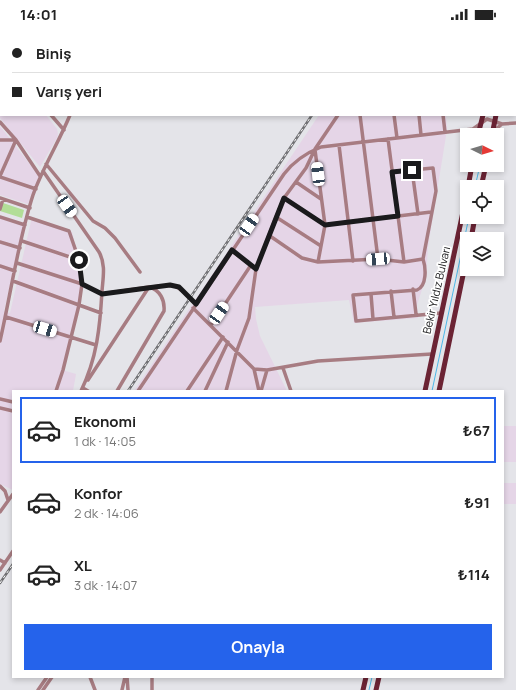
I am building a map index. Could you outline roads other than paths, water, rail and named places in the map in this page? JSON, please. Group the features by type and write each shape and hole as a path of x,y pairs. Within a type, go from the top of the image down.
{"main road":[{"path":"480,128 483,116"},
{"path":"493,128 496,116"},
{"name":"Bekir Yıldız Bulvarı","path":"425,390 461,224"},
{"name":"Bekir Yıldız Bulvarı","path":"439,390 463,276"},
{"path":"363,690 366,678"},
{"path":"376,690 379,678"}],"street":[{"path":"52,116 64,130"},
{"path":"0,340 2,322 6,317 25,225 36,188 40,176 70,116"},
{"path":"226,390 236,350 249,318 256,269 270,236 276,217 284,198 306,168 315,149 337,116"},
{"path":"360,116 378,259"},
{"path":"394,116 397,138"},
{"path":"418,116 421,135"},
{"path":"443,116 445,132"},
{"path":"474,128 487,119 502,124 516,123"},
{"path":"0,122 16,140 40,176"},
{"path":"498,128 502,124"},
{"path":"139,390 287,169 299,158 315,149 460,130"},
{"path":"388,139 404,262"},
{"path":"0,140 16,140"},
{"path":"16,140 0,177 36,188"},
{"path":"339,145 353,260"},
{"path":"315,149 325,225 318,262"},
{"path":"46,164 93,221 105,228 115,238 140,272"},
{"path":"392,172 433,168 436,191 423,259 425,264 423,285 418,289 353,295 356,321 416,314 441,313"},
{"path":"412,170 418,214"},
{"path":"43,171 101,255 103,267 101,313 90,370 82,389"},
{"path":"296,182 321,199"},
{"path":"0,209 2,198 30,208"},
{"path":"284,198 325,225 431,212"},
{"path":"0,217 25,225"},
{"path":"276,217 321,246"},
{"path":"27,218 69,231 79,260 82,284 79,305 63,370 56,390"},
{"path":"270,236 302,258 318,262 378,259 404,262 423,259"},
{"path":"22,241 79,260"},
{"path":"0,242 20,248"},
{"path":"232,250 256,269"},
{"path":"17,263 82,284 102,294 149,287 170,285 177,286 196,304"},
{"path":"211,325 251,265"},
{"path":"0,266 15,271"},
{"path":"13,281 101,313"},
{"path":"82,389 149,287"},
{"path":"118,390 164,311 164,303 161,296 156,290 149,287"},
{"path":"413,289 416,314"},
{"path":"391,291 394,317"},
{"path":"371,294 373,319"},
{"path":"194,308 254,369 260,390"},
{"path":"6,317 96,345"},
{"path":"188,390 223,337"},
{"path":"205,390 228,342"},
{"path":"254,369 267,370 318,361 432,354"},
{"path":"282,368 291,390"},
{"path":"260,390 267,370"},
{"path":"0,399 12,402"},
{"path":"0,408 12,411"},
{"path":"0,486 5,491 8,500"},
{"path":"0,512 12,495"},
{"path":"0,570 12,552"},
{"path":"0,560 5,563"},
{"path":"38,690 47,678"},
{"path":"43,690 51,678"},
{"path":"90,678 95,690"},
{"path":"122,690 126,678"},
{"path":"126,678 128,690"},
{"path":"152,678 152,690"}],"waterway":[{"path":"477,180 478,172"},
{"path":"432,390 468,224"},
{"path":"369,690 372,678"}],"railway":[{"path":"129,390 311,116"},
{"path":"0,583 12,565"}]}
